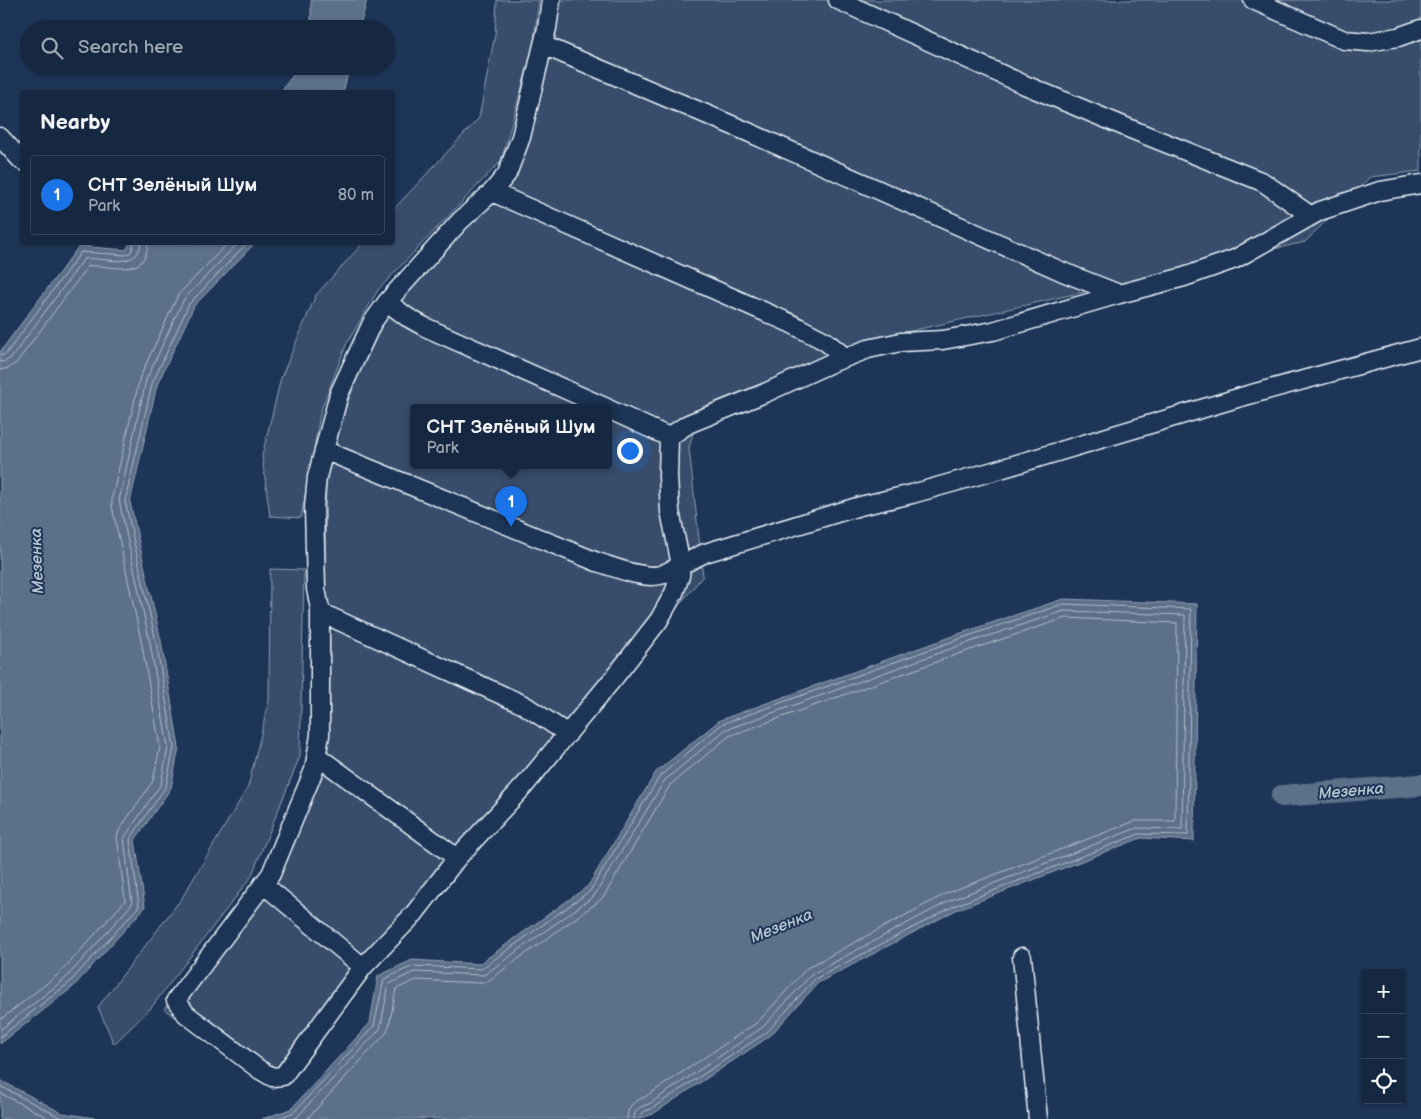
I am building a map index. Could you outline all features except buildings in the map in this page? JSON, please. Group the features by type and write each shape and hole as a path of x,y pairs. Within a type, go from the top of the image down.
{"street":[{"path":"551,0 543,45 521,137 507,174 492,192 460,221 387,302 372,323 339,394 317,477 314,507 316,589 320,609 320,735 314,770 271,874 176,1000 186,1014 260,1070 272,1077 283,1076 363,967 414,914 457,858 524,786 659,620 674,593 680,576 681,565 670,511 668,476 669,437"},
{"path":"838,0 1025,85 1262,182 1311,216"},
{"path":"1252,0 1344,40 1375,40 1398,37 1421,29"},
{"path":"543,45 748,132 1063,272 1119,294"},
{"path":"0,137 20,158"},
{"path":"669,437 688,424 868,349 901,342 943,340 993,331 1184,277 1235,259 1320,211 1380,191 1421,184"},
{"path":"492,192 790,322 825,341 845,358"},
{"path":"387,302 424,328 597,404"},
{"path":"324,450 597,562 636,574 652,576 662,575 705,553 860,506 987,473 1241,397 1421,348"},
{"path":"612,411 669,437"},
{"path":"320,609 324,614 524,705 568,734"},
{"path":"316,756 457,858"},
{"path":"263,884 363,967"},
{"path":"1022,957 1038,1119"}],"shaded area":[{"path":"497,0 539,0 533,48 501,161 378,290 346,345 321,410 301,518 270,516 262,456 281,378 316,295 361,245 395,245 395,208 479,118 495,34"},
{"path":"557,0 1421,0 1421,171 1370,177 1305,242 871,340 700,408 689,448 703,576 553,759 460,864 274,1090 164,1009 258,882 322,769 326,479 333,440 374,335 402,294 512,181"},
{"path":"270,569 304,570 300,756 251,877 151,1008 114,1044 98,1007 182,898 248,787 269,701"}],"water":[{"path":"311,0 367,0 361,20 311,20"},
{"path":"293,75 348,75 344,90 282,90"},
{"path":"129,245 253,245 194,306 157,385 130,502 161,641 179,747 171,788 135,840 145,907 73,987 0,1044 0,352 79,246 126,250"},
{"path":"1063,599 1197,604 1194,841 1141,838 956,910 818,983 770,1036 653,1114 639,1119 262,1119 291,1109 370,1023 378,976 412,960 479,964 588,886 656,772 720,720 958,634"},
{"path":"0,1080 62,1113 101,1119 0,1119"}],"waterway":[{"name":"Мезенка","path":"1282,796 1421,785"}],"place":[{"name":"СНТ Зелёный Шум","path":"511,527"}]}
